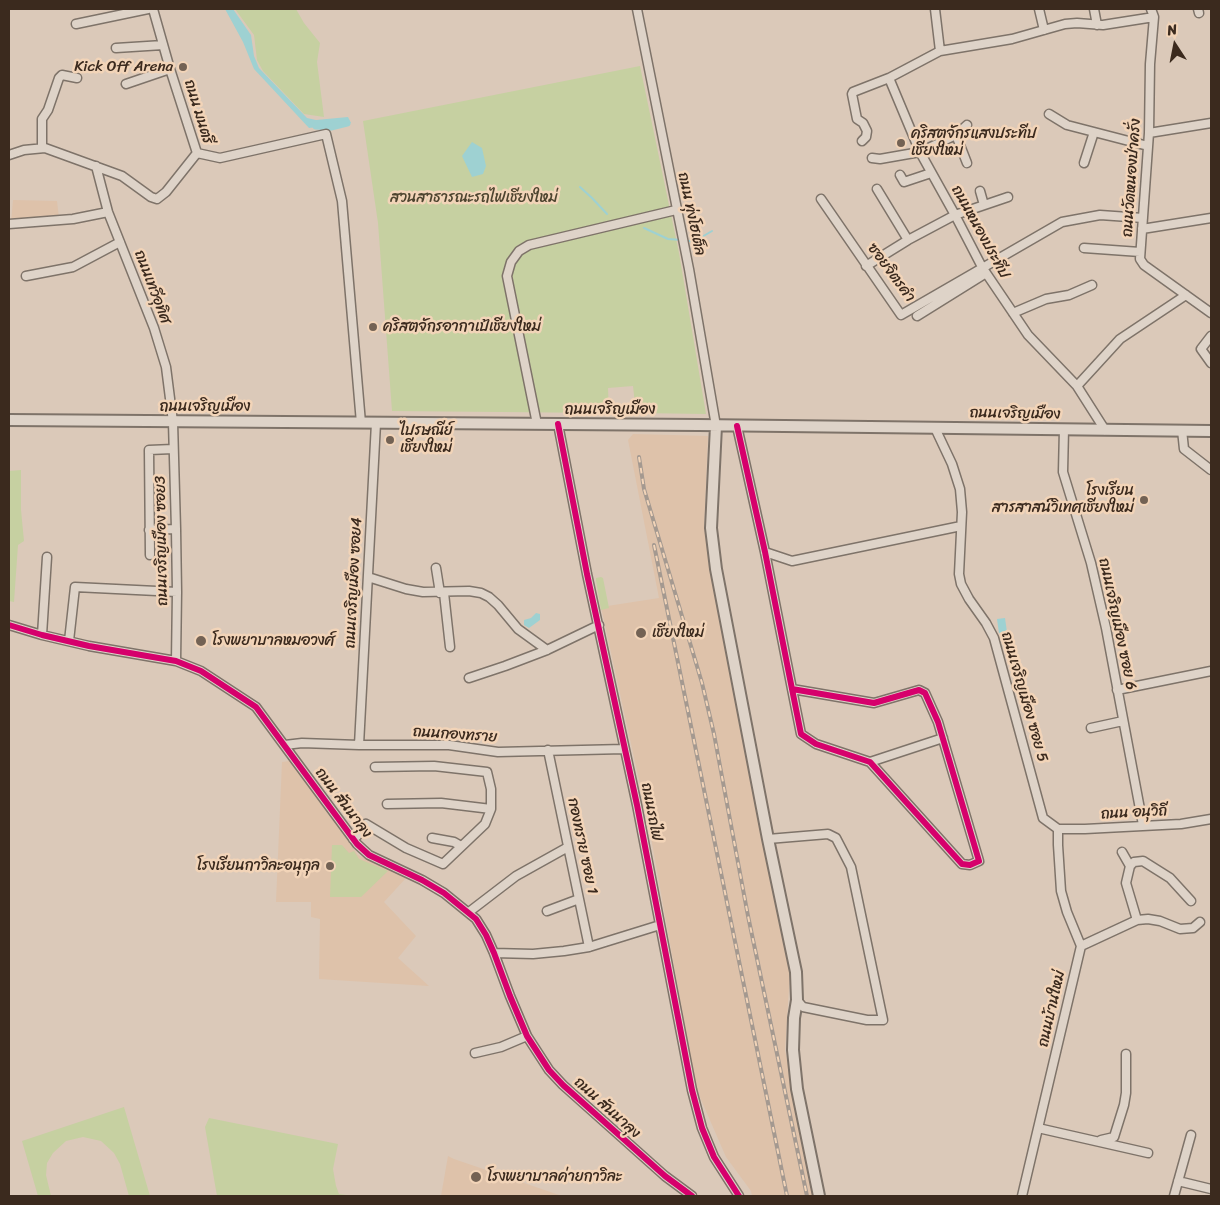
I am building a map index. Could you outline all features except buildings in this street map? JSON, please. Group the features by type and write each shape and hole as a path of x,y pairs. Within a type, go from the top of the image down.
{"main road":[{"name":"ถนนเจริญเมือง","path":"9,420 1211,431"},
{"path":"699,425 715,441"},
{"path":"716,426 711,528 716,569 768,839 794,958 797,1000 794,1018 793,1050 796,1089 819,1196"},
{"path":"715,441 726,430 735,426"}],"street":[{"path":"76,24 148,9"},
{"name":"ถนน มนตรี","path":"9,155 24,150 42,148 122,176 151,197 157,199 166,192 197,153 153,9"},
{"name":"ถนน ทุ่งโฮเต็ล","path":"637,9 684,248 716,426"},
{"path":"935,9 940,51"},
{"path":"1039,9 1044,30"},
{"path":"1094,9 1097,25"},
{"path":"862,141 866,137 867,131 863,123 857,119 852,93 889,78 940,51 1012,39 1077,23 1097,25 1153,17"},
{"name":"ถนนวัดหนองป่าครั่ง","path":"1153,17 1149,133 1140,258 1144,265 1211,313"},
{"path":"116,48 163,45"},
{"path":"126,84 170,69"},
{"path":"42,148 42,119 48,110 59,78 62,75 77,78"},
{"name":"ถนนหนองประทีป","path":"889,78 920,152 984,270 1028,335 1077,386 1105,430"},
{"path":"1049,114 1068,125 1148,146"},
{"path":"1149,133 1211,123"},
{"path":"872,158 880,159 920,152 956,135 967,125"},
{"path":"1084,163 1094,132"},
{"path":"197,153 220,158 326,134 342,201 362,423"},
{"path":"956,135 967,163"},
{"name":"ถนนเทวีอุทิศ","path":"96,166 108,212 154,328 166,367 173,422"},
{"path":"900,175 904,182 931,173"},
{"path":"877,189 908,240"},
{"path":"980,191 984,205"},
{"path":"866,266 908,240 955,215 1008,197"},
{"name":"ซอยจิตรคำ","path":"821,198 901,316 984,270"},
{"path":"537,424 507,276 511,262 519,251 529,245 676,210"},
{"path":"9,224 73,219 108,212"},
{"path":"917,316 984,270 1062,222 1100,215 1143,218"},
{"path":"1142,229 1211,218"},
{"path":"26,276 73,267 120,242"},
{"path":"1084,248 1140,252"},
{"path":"1013,313 1046,298 1069,294 1092,285"},
{"path":"1077,386 1120,339 1186,295"},
{"path":"1211,336 1201,349 1211,363"},
{"name":"ถนนเจริญเมือง ซอย3","path":"173,422 178,592 176,661"},
{"name":"ถนนเจริญเมือง ซอย4","path":"360,745 376,423"},
{"name":"ถนนรถไฟ","path":"558,424 570,494 637,805 692,1090 702,1128 714,1157 739,1196"},
{"path":"735,426 765,552 792,689 802,734 816,744 870,762 962,864 970,865 979,862 938,722 925,693 919,690 874,703 792,689"},
{"name":"ถนนเจริญเมือง ซอย 5","path":"935,428 957,478 961,500 959,574 961,584 968,599 986,623 994,638 1043,818 1058,829"},
{"name":"ถนนเจริญเมือง ซอย 6","path":"1064,429 1064,472 1091,563 1107,635 1143,825"},
{"path":"1182,430 1184,449 1211,470"},
{"path":"150,555 148,450 173,449"},
{"path":"765,552 792,561 961,526"},
{"path":"149,530 176,529"},
{"path":"42,635 47,556"},
{"path":"436,568 442,593 450,647"},
{"path":"368,577 406,589 423,592 481,593 489,597 518,629 547,650"},
{"path":"69,641 75,587 178,592"},
{"name":"ถนน สันนาลุง","path":"9,625 69,641 176,661 201,671 256,707 353,839 369,855 422,880 444,893 476,919 494,953 527,1036 549,1070 563,1085 665,1176 692,1196"},
{"path":"469,678 547,650 599,625"},
{"path":"1117,690 1211,671"},
{"path":"1091,728 1123,722"},
{"path":"870,762 943,738"},
{"name":"ถนนกองทราย","path":"285,745 449,745 498,752 624,749"},
{"name":"กองทราย ซอย 1","path":"548,750 589,947"},
{"path":"353,839 366,824 406,848 443,864 485,824 491,809 491,789 487,772 434,766 375,767"},
{"path":"388,804 441,803 491,809"},
{"name":"ถนน อนุวิถี","path":"1058,829 1181,824 1211,819"},
{"path":"1058,829 1061,891 1067,912 1081,946 1137,920 1160,921 1180,930 1192,928 1200,922"},
{"path":"768,839 828,834 836,838 851,867 883,1020 868,1020 803,1007 797,1000"},
{"path":"432,838 454,842 461,846"},
{"path":"469,912 516,876 568,847"},
{"path":"1122,852 1130,866"},
{"path":"1137,920 1126,883 1130,866 1134,862 1143,861 1170,878 1191,901"},
{"path":"546,911 579,899"},
{"path":"494,953 533,954 589,947 660,925"},
{"name":"ถนนบ้านใหม่","path":"1022,1196 1081,946"},
{"path":"474,1053 501,1047 527,1036"},
{"path":"1100,1142 1114,1137 1124,1105 1126,1093 1126,1054"},
{"path":"1038,1128 1148,1153"},
{"path":"1174,1196 1191,1135"},
{"path":"1178,1181 1211,1189"}],"shaded area":[{"path":"13,200 57,201 59,218 11,222"},
{"path":"633,434 708,436 704,528 752,787 790,972 785,1050 814,1196 752,1196 751,1191 726,1157 696,1088 648,821 601,607 659,598 628,440"},
{"name":"โรงเรียนกาวิละอนุกุล","path":"290,761 358,855 406,878 384,902 416,936 398,958 429,986 319,979 320,919 311,917 311,902 276,902 282,762"},
{"name":"โรงพยาบาลค่ายกาวิละ","path":"448,1156 454,1159 562,1196 441,1196"}],"green space":[{"path":"235,9 296,9 304,23 320,43 317,62 324,117 304,114 263,71 257,60 254,35"},
{"name":"สวนสาธารณะรถไฟเชียงใหม่","path":"640,66 679,253 706,414 636,413 633,386 608,388 609,413 392,411 378,223 363,121"},
{"path":"21,470 21,510 24,541 18,545 14,602 9,601 9,471"},
{"path":"596,578 603,578 609,608 601,610"},
{"path":"332,845 342,845 349,853 354,851 359,859 388,871 361,897 330,897"},
{"path":"124,1107 150,1196 129,1196 120,1164 114,1153 101,1141 83,1137 66,1141 53,1153 47,1163 46,1175 51,1196 38,1196 22,1141"},
{"path":"209,1118 338,1144 333,1169 336,1186 339,1194 354,1196 217,1196 205,1127"}],"water":[{"path":"225,9 233,9 251,35 254,56 259,68 307,118 316,120 348,117 351,123 309,128 254,69 243,42"},
{"path":"472,142 482,148 486,166 483,174 472,177 462,156"},
{"path":"536,613 540,614 540,620 529,628 524,625 524,620 531,618"},
{"path":"1005,618 1007,632 999,633 997,619"}],"waterway":[{"path":"316,126 331,127 347,123"},
{"path":"580,187 607,214"},
{"path":"644,228 668,239 682,240"},
{"path":"686,241 695,241 712,231"}],"railway":[{"path":"639,457 644,489 702,683 714,734 748,916 807,1196"},
{"path":"654,545 787,1196"}],"cycle path":[{"path":"558,424 587,574 637,805 692,1090 702,1128 714,1157 739,1196"},
{"path":"737,426 765,552 792,689 801,734 816,744 870,762 962,864 970,865 979,861 938,722 925,693 919,690 874,703 792,689"},
{"path":"9,625 89,646 176,661 201,671 256,707 357,844 369,855 422,880 444,893 476,919 494,953 527,1036 549,1070 563,1085 665,1176 692,1196"}],"place":[{"name":"Kick Off Arena","path":"183,67"},
{"name":"คริสตจักรแสงประทีป เชียงใหม่","path":"901,143"},
{"name":"คริสตจักรอากาเป้เชียงใหม่","path":"373,327"},
{"name":"ไปรษณีย์ เชียงใหม่","path":"390,440"},
{"name":"โรงเรียน สารสาสน์วิเทศเชียงใหม่","path":"1144,500"},
{"name":"เชียงใหม่","path":"641,633"},
{"name":"โรงพยาบาลหมอวงศ์","path":"201,641"},
{"name":"โรงเรียนกาวิละอนุกุล","path":"330,866"},
{"name":"โรงพยาบาลค่ายกาวิละ","path":"476,1177"}]}
